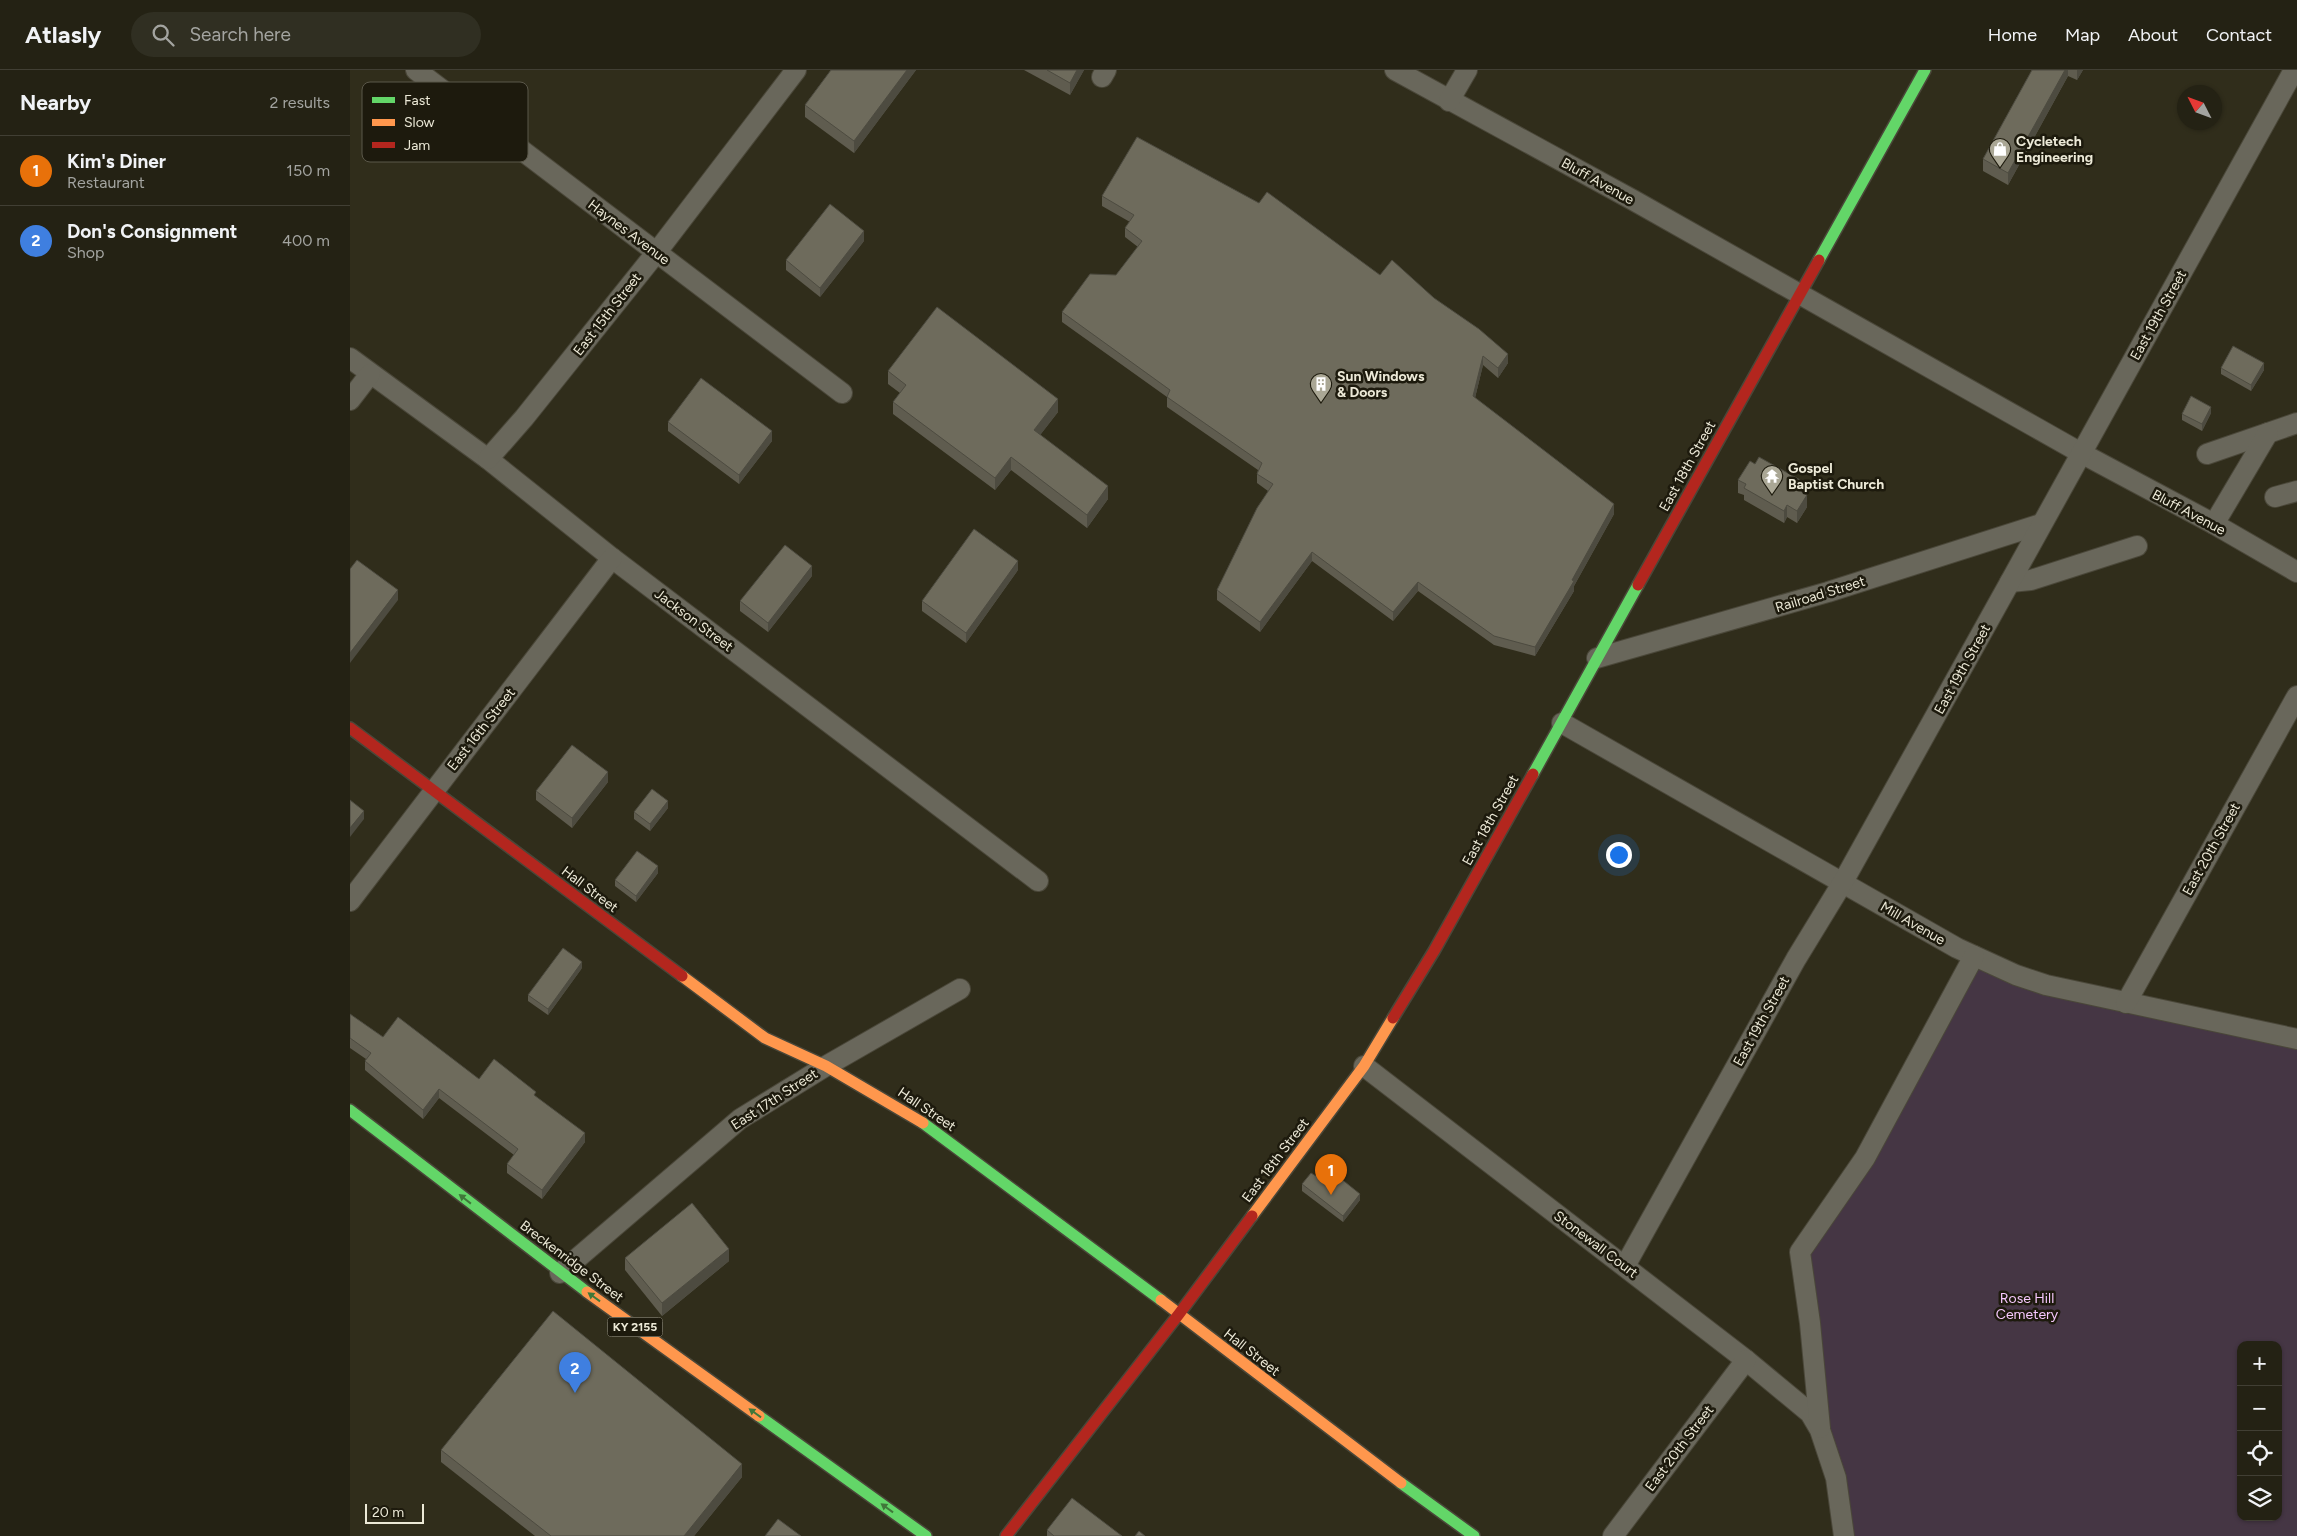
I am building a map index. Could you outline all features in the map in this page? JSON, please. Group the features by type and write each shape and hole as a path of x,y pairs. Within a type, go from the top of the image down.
{"street":[{"name":"Haynes Avenue","path":"416,70 432,82"},
{"name":"East 15th Street","path":"488,459 524,418 656,253 796,70"},
{"name":"Bluff Avenue","path":"1395,70 1633,200 2080,453 2214,524 2297,572"},
{"path":"1449,101 1467,70"},
{"name":"East 18th Street","path":"1006,1536 1178,1314 1364,1066 1434,950 1562,723 1925,70"},
{"name":"East 19th Street","path":"1625,1266 1796,959 1843,882 2294,70"},
{"name":"Haynes Avenue","path":"528,155 842,393"},
{"name":"Jackson Street","path":"350,358 488,459 612,558 1038,881"},
{"path":"350,400 370,374"},
{"path":"2207,454 2297,423"},
{"path":"2214,524 2268,433"},
{"path":"2275,498 2297,491"},
{"name":"Railroad Street","path":"1597,658 1828,592 2041,524"},
{"path":"2010,582 2030,580 2137,546"},
{"name":"East 16th Street","path":"350,901 612,558"},
{"name":"East 20th Street","path":"2126,1003 2297,696"},
{"name":"Mill Avenue","path":"1562,723 1974,956 2016,975 2046,985 2297,1039"},
{"name":"Hall Street","path":"350,728 765,1038 826,1066 912,1115 1336,1435 1474,1536"},
{"path":"1844,1536 1836,1478 1820,1430 1810,1323 1800,1252 1865,1158 1974,956"},
{"name":"East 17th Street","path":"560,1273 740,1119 826,1066 960,989"},
{"name":"Stonewall Court","path":"1364,1066 1746,1360 1810,1413 1820,1430"},
{"name":"Breckenridge Street","path":"350,1110 560,1273 926,1536"},
{"name":"East 20th Street","path":"1613,1536 1746,1360"}],"green space":[{"name":"Rose Hill Cemetery","path":"1974,956 2016,975 2297,1039 2297,1536 1844,1536 1800,1252"}],"building":[{"path":"831,70 907,70 854,141 805,105"},
{"path":"1047,70 1077,70 1070,83"},
{"path":"2032,70 2065,70 2008,173 1983,159"},
{"name":"Sun Windows & Doors","path":"1137,137 1259,203 1267,192 1380,275 1392,260 1434,298 1479,329 1508,354 1498,368 1483,356 1473,396 1614,504 1572,580 1574,581 1535,647 1494,636 1418,582 1393,612 1312,552 1260,622 1217,590 1257,508 1273,484 1257,474 1262,463 1167,397 1170,390 1062,312 1090,274 1116,275 1142,241 1125,228 1134,215 1102,196"},
{"path":"830,204 864,231 820,288 786,260"},
{"path":"937,307 1058,399 1034,430 1108,486 1087,515 1011,457 995,478 893,402 906,385 888,371"},
{"path":"2233,346 2264,363 2251,385 2221,368"},
{"path":"701,378 772,431 739,475 668,422"},
{"path":"2191,396 2211,407 2202,424 2182,414"},
{"name":"Gospel Baptist Church","path":"1759,457 1802,481 1797,489 1807,495 1797,511 1787,505 1784,511 1744,488 1746,484 1738,480 1750,461 1755,464"},
{"path":"974,529 1018,561 966,633 922,601"},
{"path":"785,545 812,566 768,623 740,601"},
{"path":"357,560 398,590 350,653 350,569"},
{"path":"572,745 608,772 572,818 536,791"},
{"path":"652,789 668,801 650,824 634,812"},
{"path":"350,800 364,811 350,828"},
{"path":"637,851 658,866 636,896 615,880"},
{"path":"563,948 582,962 548,1009 528,995"},
{"path":"350,1014 383,1037 398,1017 479,1079 494,1059 536,1092 534,1095 585,1133 542,1190 507,1164 518,1149 439,1089 423,1110 365,1061 371,1053 350,1038"},
{"path":"1324,1165 1360,1194 1343,1216 1302,1184 1311,1173 1316,1176"},
{"path":"692,1203 729,1249 662,1303 625,1258"},
{"path":"553,1311 742,1464 684,1536 551,1536 441,1450"},
{"path":"1072,1498 1122,1536 1054,1536 1047,1530"},
{"path":"778,1519 801,1536 765,1536"},
{"path":"1139,1531 1145,1536 1135,1536"}],"traffic: fast":[{"path":"1819,260 1925,70"},
{"path":"1533,774 1638,585"},
{"path":"350,1110 587,1292"},
{"path":"923,1123 1161,1300"},
{"path":"759,1416 926,1536"},
{"path":"1401,1483 1474,1536"}],"traffic: slow":[{"path":"682,976 765,1038 826,1066 923,1123"},
{"path":"1252,1216 1364,1066 1393,1018"},
{"path":"587,1292 759,1416"},
{"path":"1161,1300 1401,1483"}],"traffic: jam":[{"path":"1638,585 1819,260"},
{"path":"350,728 682,976"},
{"path":"1393,1018 1434,951 1533,774"},
{"path":"1006,1536 1179,1314 1252,1216"}],"place":[{"name":"Cycletech Engineering","path":"2000,168"},
{"name":"Sun Windows & Doors","path":"1321,403"},
{"name":"Gospel Baptist Church","path":"1772,495"},
{"name":"Kim's Diner","path":"1331,1195"},
{"name":"Don's Consignment","path":"575,1393"}]}
